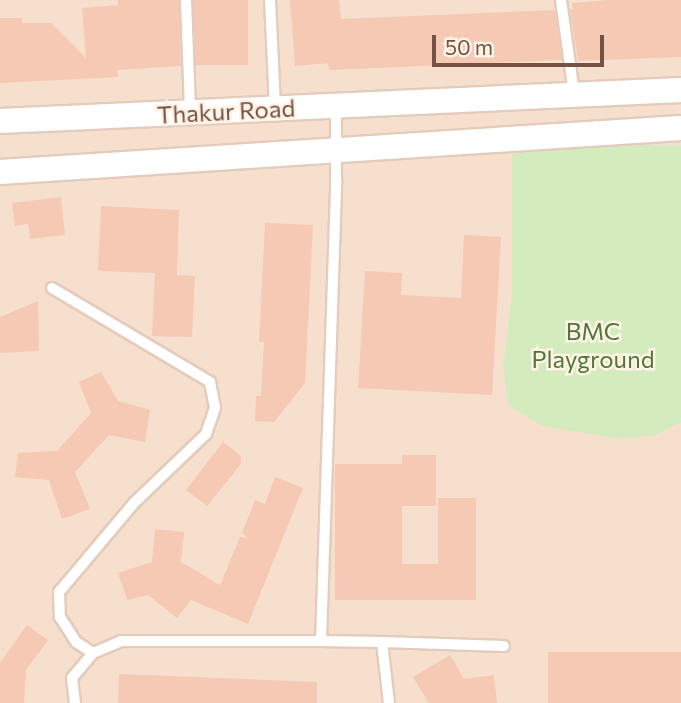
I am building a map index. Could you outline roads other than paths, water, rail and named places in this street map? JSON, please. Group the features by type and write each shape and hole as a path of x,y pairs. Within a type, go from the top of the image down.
{"street":[{"name":"Thakur Road","path":"0,121 681,90"},
{"path":"451,142 453,100"},
{"name":"Thakur Road","path":"0,173 681,128"}],"lane":[{"path":"186,0 190,112"},
{"path":"270,0 275,108"},
{"path":"561,0 574,94"},
{"path":"321,641 337,150 335,105"},
{"path":"51,288 210,382 215,408 206,434 134,503 59,592 60,617 76,642 93,653"},
{"path":"75,703 72,678 93,653 121,641 321,641 505,646"},
{"path":"382,642 388,703"}],"park label":[{"name":"BMC Playground","path":"593,345"}]}
